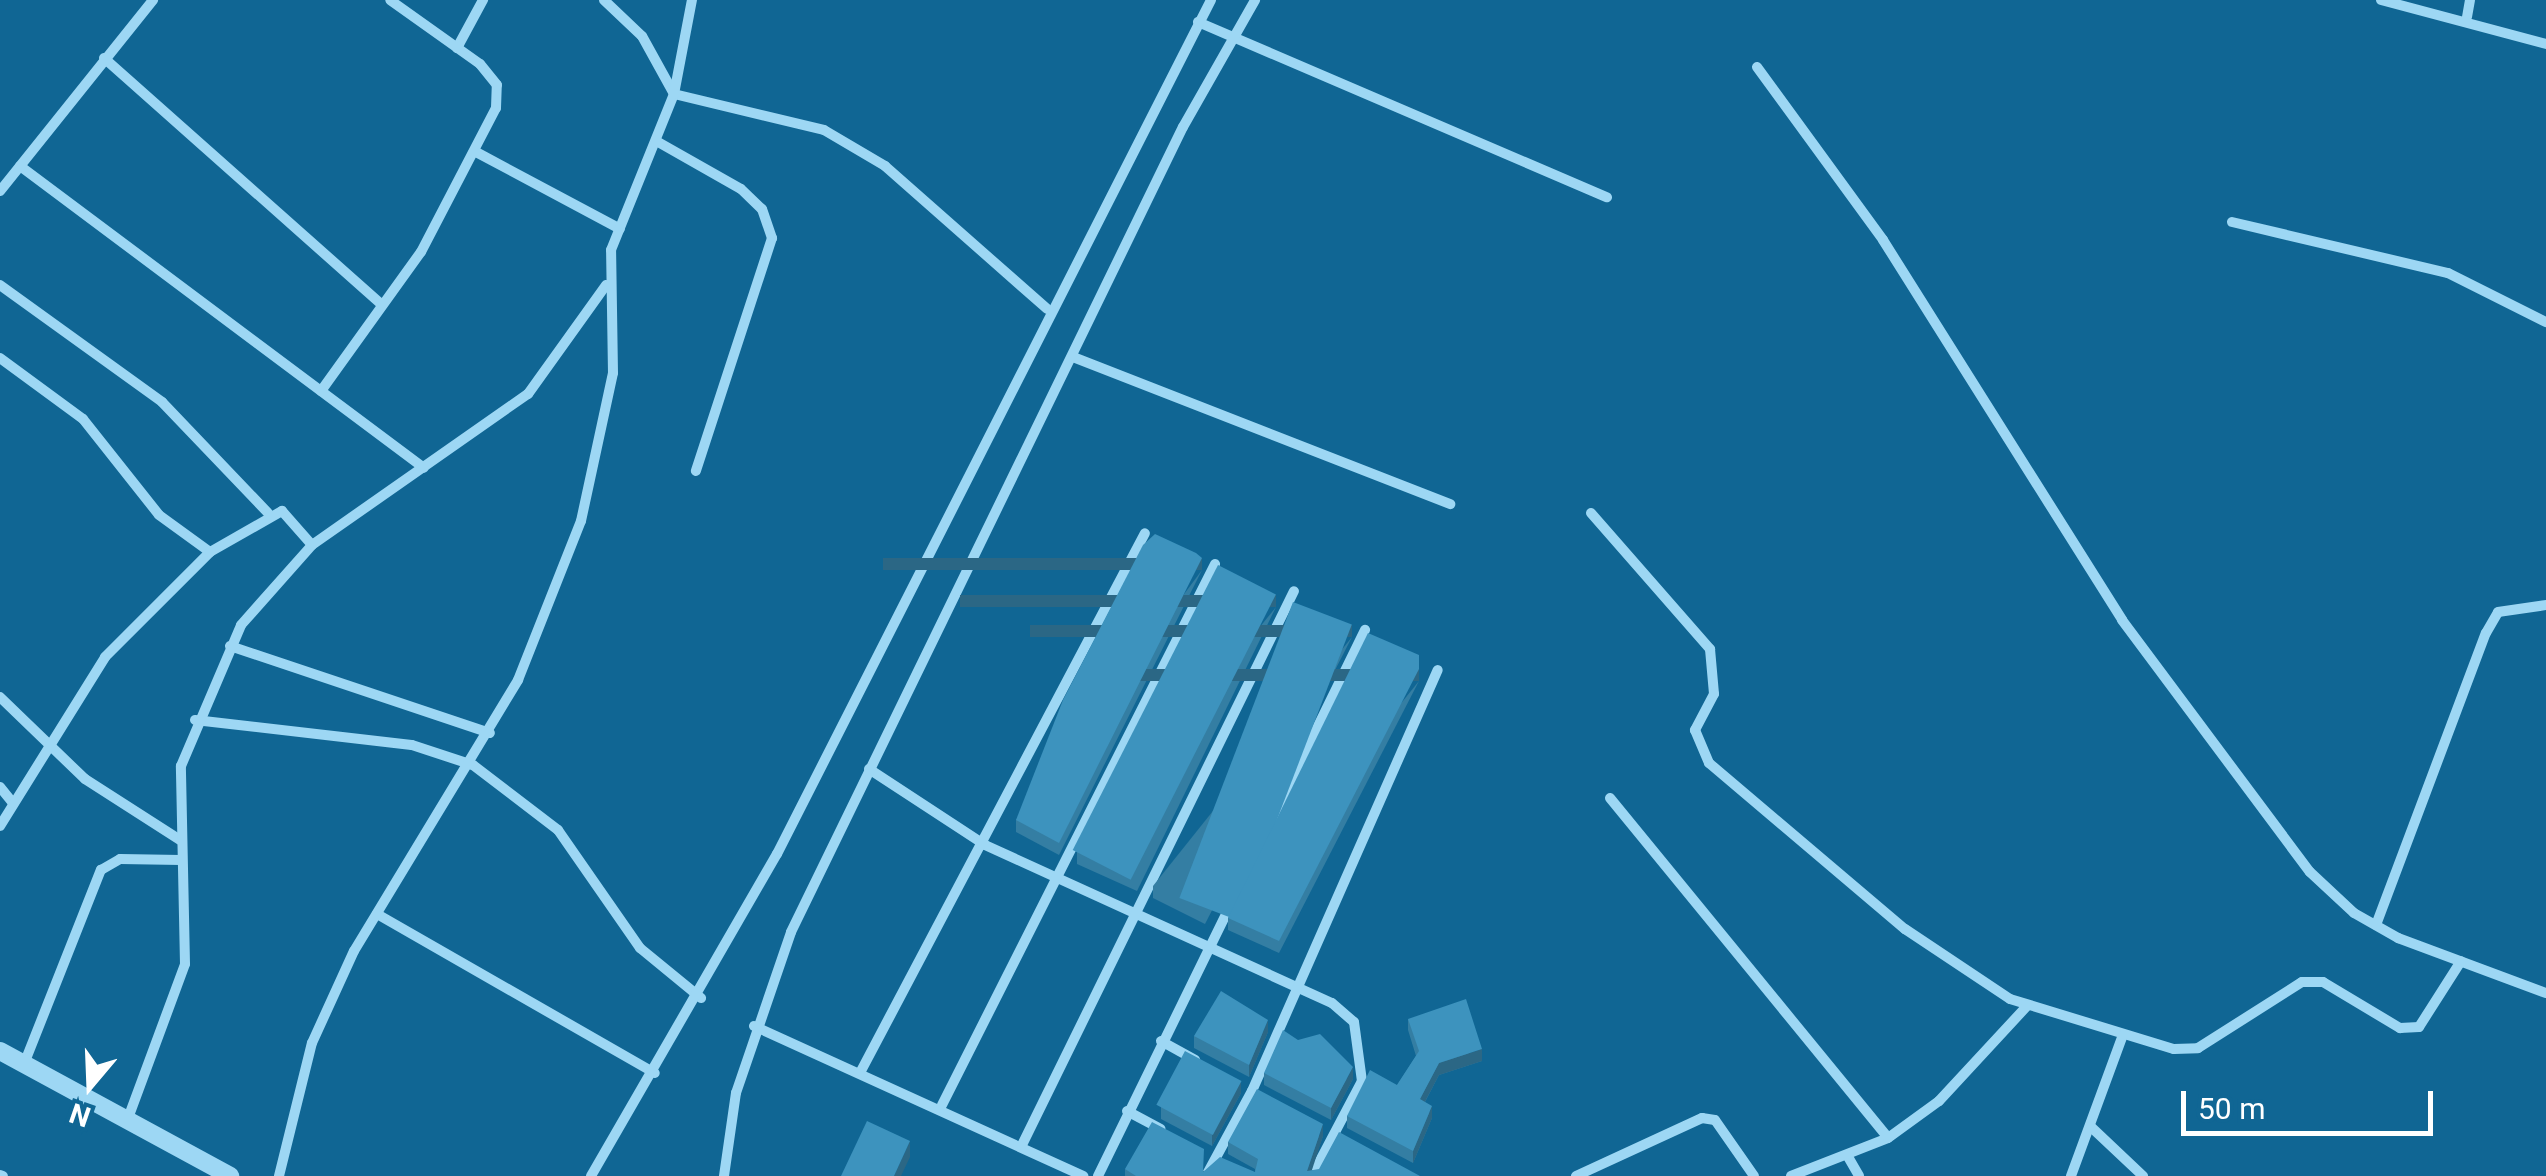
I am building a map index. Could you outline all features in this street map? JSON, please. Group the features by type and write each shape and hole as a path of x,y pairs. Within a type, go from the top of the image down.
{"street":[{"path":"0,190 153,0"},
{"path":"321,391 382,306 476,152 497,85 457,48 390,0"},
{"path":"457,48 483,0"},
{"path":"604,0 636,28 674,94 824,130 885,166 1047,309"},
{"path":"279,1176 312,1043 377,914 490,733 602,457 613,373 606,284 620,229 674,94 692,0"},
{"path":"591,1176 700,998 1047,309 1203,25 1211,0"},
{"path":"724,1176 754,1026 869,769 1255,0"},
{"path":"2381,0 2468,17 2546,44"},
{"path":"2468,17 2470,0"},
{"path":"1203,25 1608,198"},
{"path":"104,58 382,306"},
{"path":"1757,67 1914,288 2122,620 2310,872 2376,925 2546,993"},
{"path":"658,142 741,189 762,208 772,238 696,471"},
{"path":"476,152 620,229"},
{"path":"20,166 424,468"},
{"path":"2232,222 2448,274 2546,322"},
{"path":"127,1120 185,964 180,766 230,646 312,545 528,394 606,284"},
{"path":"0,285 162,402 268,513 297,519 312,545"},
{"path":"0,358 83,419 159,515 210,552"},
{"path":"1072,358 1450,504"},
{"path":"0,826 45,744 105,657 210,552 268,513"},
{"path":"1590,513 1710,650 1714,694 1695,730 1709,763 1905,929 2028,1006 2123,1035 2198,1048 2302,982 2323,982 2400,1028 2419,1027 2462,961"},
{"path":"861,1071 985,845 1145,533"},
{"path":"942,1105 1214,564"},
{"path":"1022,1145 1294,591"},
{"path":"2376,925 2486,633 2498,612 2546,604"},
{"path":"1098,1176 1365,630"},
{"path":"230,646 490,733"},
{"path":"1206,1176 1252,1091 1438,670"},
{"path":"0,697 45,744 180,840"},
{"path":"196,720 412,745 472,765 558,830 640,948 700,998"},
{"path":"869,769 985,845 1057,881 1297,986 1354,1022 1362,1081 1312,1176"},
{"path":"0,787 12,804"},
{"path":"1610,798 1888,1138"},
{"path":"24,1064 102,870 120,858 181,860"},
{"path":"377,914 655,1072"},
{"path":"1791,1176 1888,1138 1939,1101 2028,1006"},
{"path":"754,1026 942,1105 1083,1176"},
{"path":"2071,1176 2123,1035"},
{"path":"1161,1041 1207,1066"},
{"path":"0,1051 230,1176"},
{"path":"1237,1083 1269,1100"},
{"path":"1127,1111 1171,1134"},
{"path":"1576,1176 1702,1118 1715,1120 1754,1176"},
{"path":"1319,1126 1352,1142"},
{"path":"2090,1126 2143,1176"},
{"path":"1201,1150 1234,1167"},
{"path":"1847,1154 1858,1176"}],"building":[{"path":"1155,534 1202,558 1059,843 1016,820 1063,700 1143,545"},
{"path":"1218,565 1276,595 1131,880 1073,850"},
{"path":"1293,602 1352,625 1238,921 1179,898"},
{"path":"1368,633 1419,655 1419,669 1279,941 1228,918"},
{"path":"1221,991 1268,1020 1249,1065 1194,1036"},
{"path":"1466,999 1482,1049 1439,1063 1420,1099 1432,1106 1413,1151 1347,1116 1370,1070 1397,1085 1419,1051 1408,1019"},
{"path":"1283,1030 1298,1040 1320,1034 1353,1067 1331,1108 1264,1073"},
{"path":"1185,1051 1242,1081 1213,1135 1156,1105"},
{"path":"1257,1089 1323,1124 1307,1171 1319,1169 1339,1132 1420,1176 1136,1176 1125,1169 1152,1122 1204,1149 1203,1172 1220,1157 1255,1172 1258,1159 1228,1142"},
{"path":"867,1121 910,1141 894,1176 841,1176"}]}
